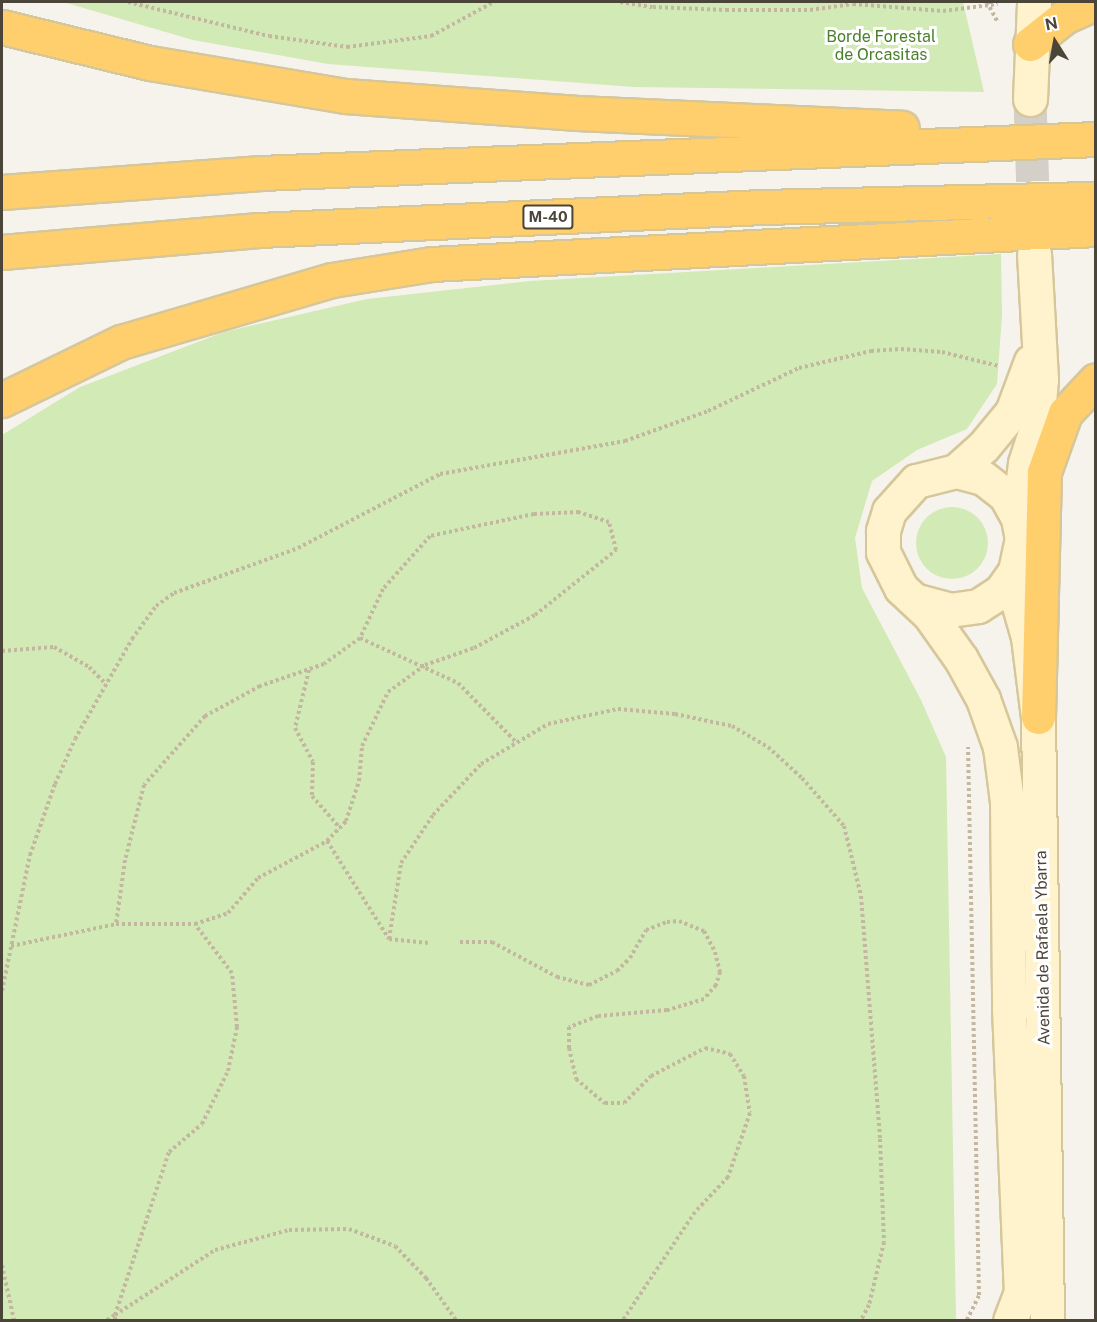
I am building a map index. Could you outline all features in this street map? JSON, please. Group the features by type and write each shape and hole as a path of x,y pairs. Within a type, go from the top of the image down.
{"highway":[{"path":"1030,44 1050,25 1095,3"},
{"path":"2,27 150,63 345,96 577,113 841,123 1080,140"},
{"path":"2,192 261,172 1080,140"},
{"name":"M-40","path":"2,252 283,229 762,207 1095,199"},
{"path":"2,400 122,342 220,310 343,278 432,264 1095,229"},
{"path":"1037,425 1064,389 1095,359"},
{"path":"1038,717 1044,472 1065,413 1095,380"}],"main road":[{"path":"1030,99 1030,44 1034,2"},
{"path":"1011,3 1030,44"},
{"name":"Avenida de Rafaela Ybarra","path":"917,601 934,609 971,608 990,599 1011,578 1022,550 1018,518 1025,463 1037,425 1041,380 1034,254"},
{"name":"Avenida de Rafaela Ybarra","path":"1010,1320 1021,1292 1009,1008 1007,802 1000,747 983,699 961,659 917,601 901,588 890,571 883,552 883,531 889,511 916,481 956,471 983,447 1012,412 1022,393 1038,331"},
{"name":"Avenida de Rafaela Ybarra","path":"956,471 994,485 1018,518"},
{"name":"Avenida de Rafaela Ybarra","path":"1011,578 1028,637 1038,717 1047,1320"}],"path":[{"path":"128,2 269,36 347,47 431,36 494,2"},
{"path":"620,2 654,8 810,10 853,4 943,11 987,4 1011,3"},
{"path":"987,4 998,23"},
{"path":"2,992 30,855 55,784 75,739 106,684 156,606 174,593 298,548 440,474 625,441 708,411 799,368 871,351 942,352 1006,368"},
{"path":"11,946 116,924 195,924 228,913 258,878 327,841 346,821 359,781 362,746 388,692 425,665 474,648 535,615 616,550 609,522 579,512 534,514 430,536 383,589 360,638 324,664 260,686 205,716 144,784 125,860 116,924"},
{"path":"360,638 425,665 458,683 517,743"},
{"path":"2,651 54,647 89,667 106,684"},
{"path":"309,670 295,728 313,762 312,796 339,828"},
{"path":"389,939 401,863 433,815 481,764 548,724 618,709 675,714 732,726 768,747 802,778 844,826 861,896 881,1150 884,1242 869,1305 861,1320"},
{"path":"967,1320 979,1295 968,747"},
{"path":"327,841 389,939"},
{"path":"460,942 492,942 557,977 589,985 617,971 630,958 646,930 667,922 679,921 704,931 715,952 720,972 716,984 704,999 667,1010 598,1016 569,1026 568,1048 576,1079 605,1103 624,1103 651,1076 705,1048 730,1054 744,1076 750,1113 728,1177 695,1212 623,1320"},
{"path":"115,1320 169,1152 202,1124 228,1071 237,1027 232,973 195,924"},
{"path":"389,939 428,943"},
{"path":"107,1320 215,1250 289,1230 349,1229 395,1246 426,1278 456,1320"},
{"path":"2,1265 14,1320"}],"green space":[{"name":"Borde Forestal de Orcasitas","path":"63,2 963,2 984,92 634,87 328,64 193,40"},
{"path":"1001,254 1002,315 997,384 967,429 917,450 872,481 855,538 862,588 921,700 946,757 956,1319 2,1320 2,435 80,387 224,332 367,299 530,281"},
{"path":"959,507 978,517 986,529 988,543 986,557 978,569 966,577 945,579 926,569 918,557 916,536 926,517 938,509"}],"tunnel":[{"path":"1030,99 1034,229"}]}
